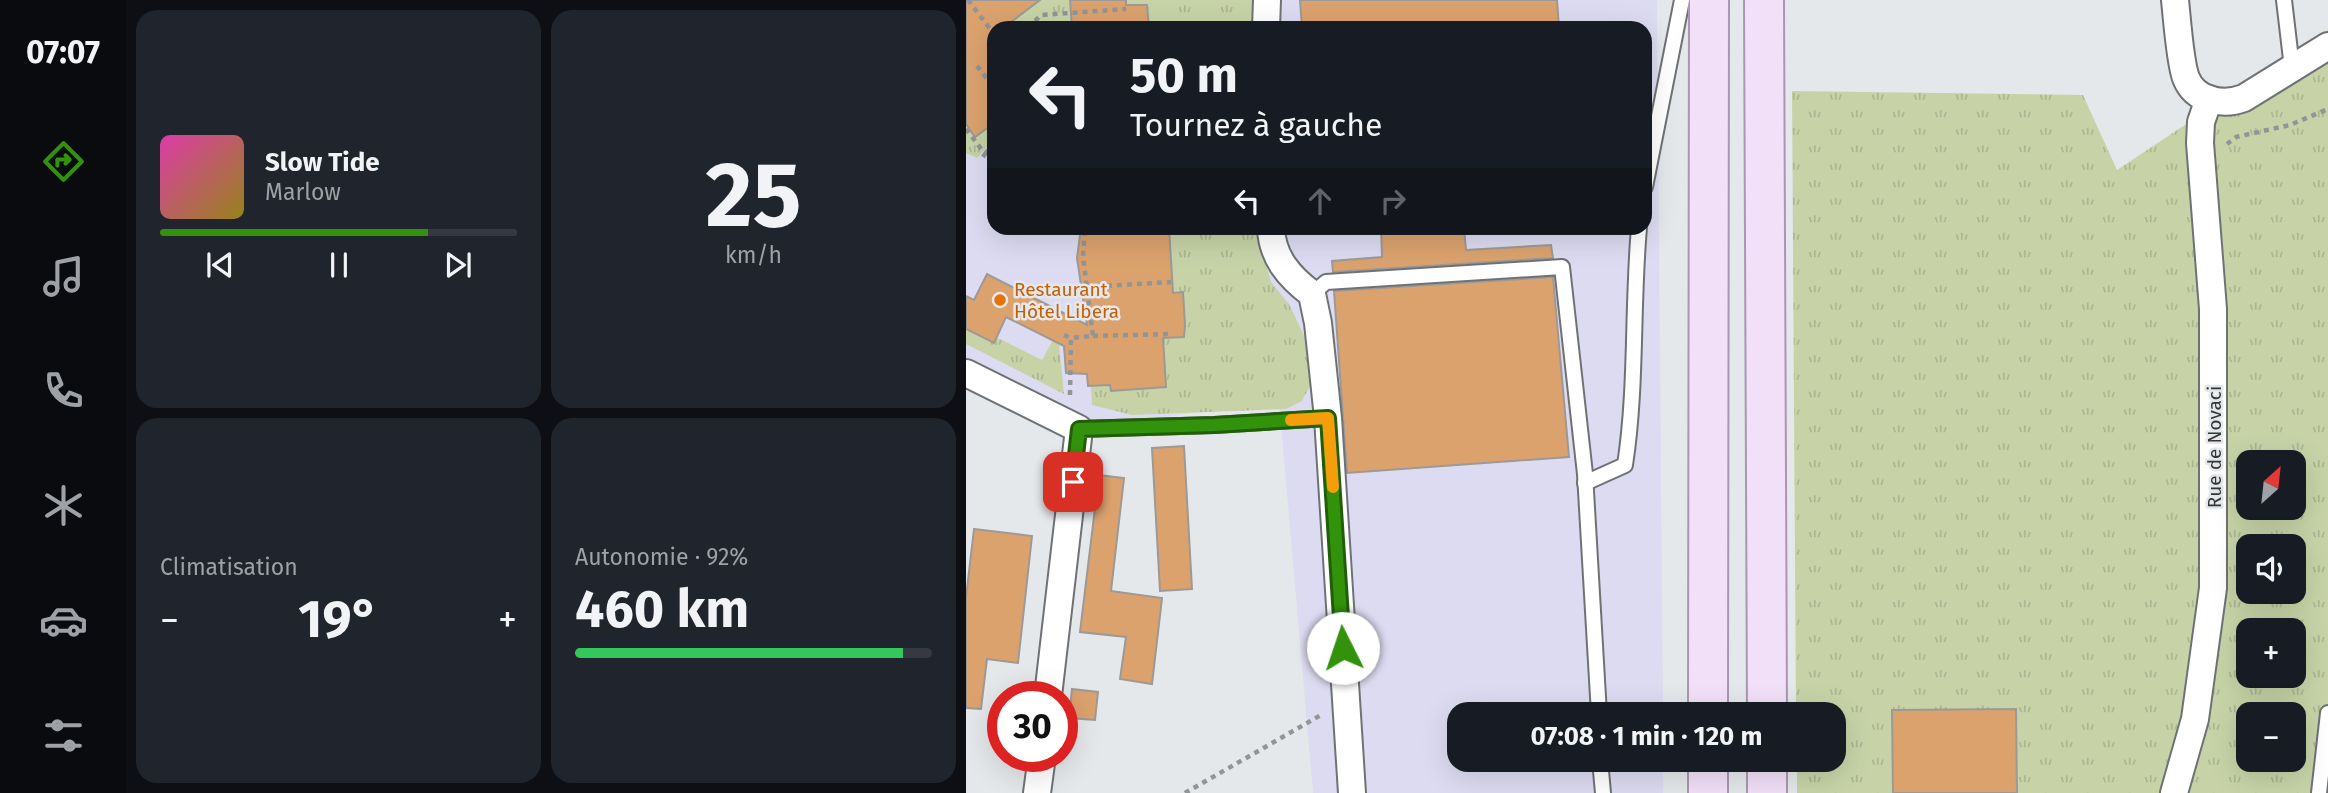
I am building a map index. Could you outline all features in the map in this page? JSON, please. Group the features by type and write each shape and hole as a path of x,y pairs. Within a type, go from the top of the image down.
{"main road":[{"path":"1709,0 1709,702"},
{"path":"1764,0 1767,702"},
{"path":"1708,772 1708,793"},
{"path":"1767,772 1767,793"}],"street":[{"path":"1266,21 1267,0"},
{"path":"2175,0 2186,78 2198,94 2209,99 2233,102 2328,46"},
{"name":"Rue de Novaci","path":"2174,793 2194,719 2213,588 2213,309 2200,143 2201,122 2209,99"},
{"path":"1271,235 1271,243 1290,277 1312,294 1318,323 1328,418 1352,793"},
{"path":"966,373 1074,427 1049,681"},
{"path":"1037,793 1040,772"}],"lane":[{"path":"1652,152 1682,0"},
{"path":"2284,0 2292,68"},
{"path":"1585,483 1625,465 1631,427 1634,284 1638,235"},
{"path":"1312,294 1326,282 1562,267 1585,483 1598,702"},
{"path":"1074,427 1214,425 1328,418"},
{"path":"2319,793 2328,713"},
{"path":"1601,772 1603,793"}],"path":[{"path":"968,0 987,25"},
{"path":"1035,21 1041,15 1126,9"},
{"path":"977,66 987,79"},
{"path":"2223,154 2229,142 2236,137 2290,125 2328,109"},
{"path":"966,130 985,154"},
{"path":"981,160 987,151"},
{"path":"1085,235 1083,257 1093,336"},
{"path":"1087,286 1171,282"},
{"path":"1064,334 1071,338 1169,334"},
{"path":"1071,338 1074,427"},
{"path":"1185,793 1321,716 1347,712"}],"shaded area":[{"path":"966,0 1657,0 1663,702 1447,702 1447,772 1663,772 1663,793 1313,793 1279,401 1079,429 966,358"}],"green space":[{"path":"966,0 1254,0 1252,21 987,21 987,147 977,158 966,153"},
{"path":"2328,30 2328,793 1797,793 1797,772 1846,772 1846,702 1796,702 1792,91 2083,95 2117,170"},
{"path":"1167,235 1260,235 1271,282 1289,304 1306,340 1311,384 1302,401 1286,409 1132,415 1092,405 1091,386 1110,385 1111,390 1127,390 1158,295 1171,292"},
{"path":"966,329 993,343 996,337 1042,360 1053,340 1059,344 1064,394 966,344"}],"building":[{"path":"966,0 1040,0 1012,21 987,21 987,128 975,137 966,124"},
{"path":"1070,0 1126,0 1126,5 1147,5 1148,21 1072,21"},
{"path":"1300,0 1557,0 1558,21 1302,21"},
{"path":"1080,235 1169,235 1173,293 1183,292 1185,325 1184,337 1163,338 1166,387 1111,391 1110,385 1088,386 1087,374 1066,373 1064,346 1006,317 994,343 966,329 966,296 974,300 987,274 1087,325 1077,258"},
{"path":"1381,235 1465,235 1466,250 1551,245 1553,258 1333,272 1332,261 1382,257"},
{"path":"1553,277 1569,457 1347,473 1334,291"},
{"path":"1184,446 1192,589 1160,591 1152,448"},
{"path":"1099,475 1124,478 1111,591 1162,598 1152,684 1120,679 1126,637 1080,632"},
{"path":"974,529 1032,536 1018,663 987,659 981,709 966,708 966,597"},
{"path":"1078,690 1098,692 1095,720 1078,719"},
{"path":"2016,709 2017,793 1893,793 1892,710"}],"slow traffic":[{"path":"1291,420 1328,418 1333,487"}],"place":[{"name":"Restaurant Hôtel Libera","path":"1000,300"}],"route":[{"path":"1073,482 1079,429 1328,418 1343,648"}]}
